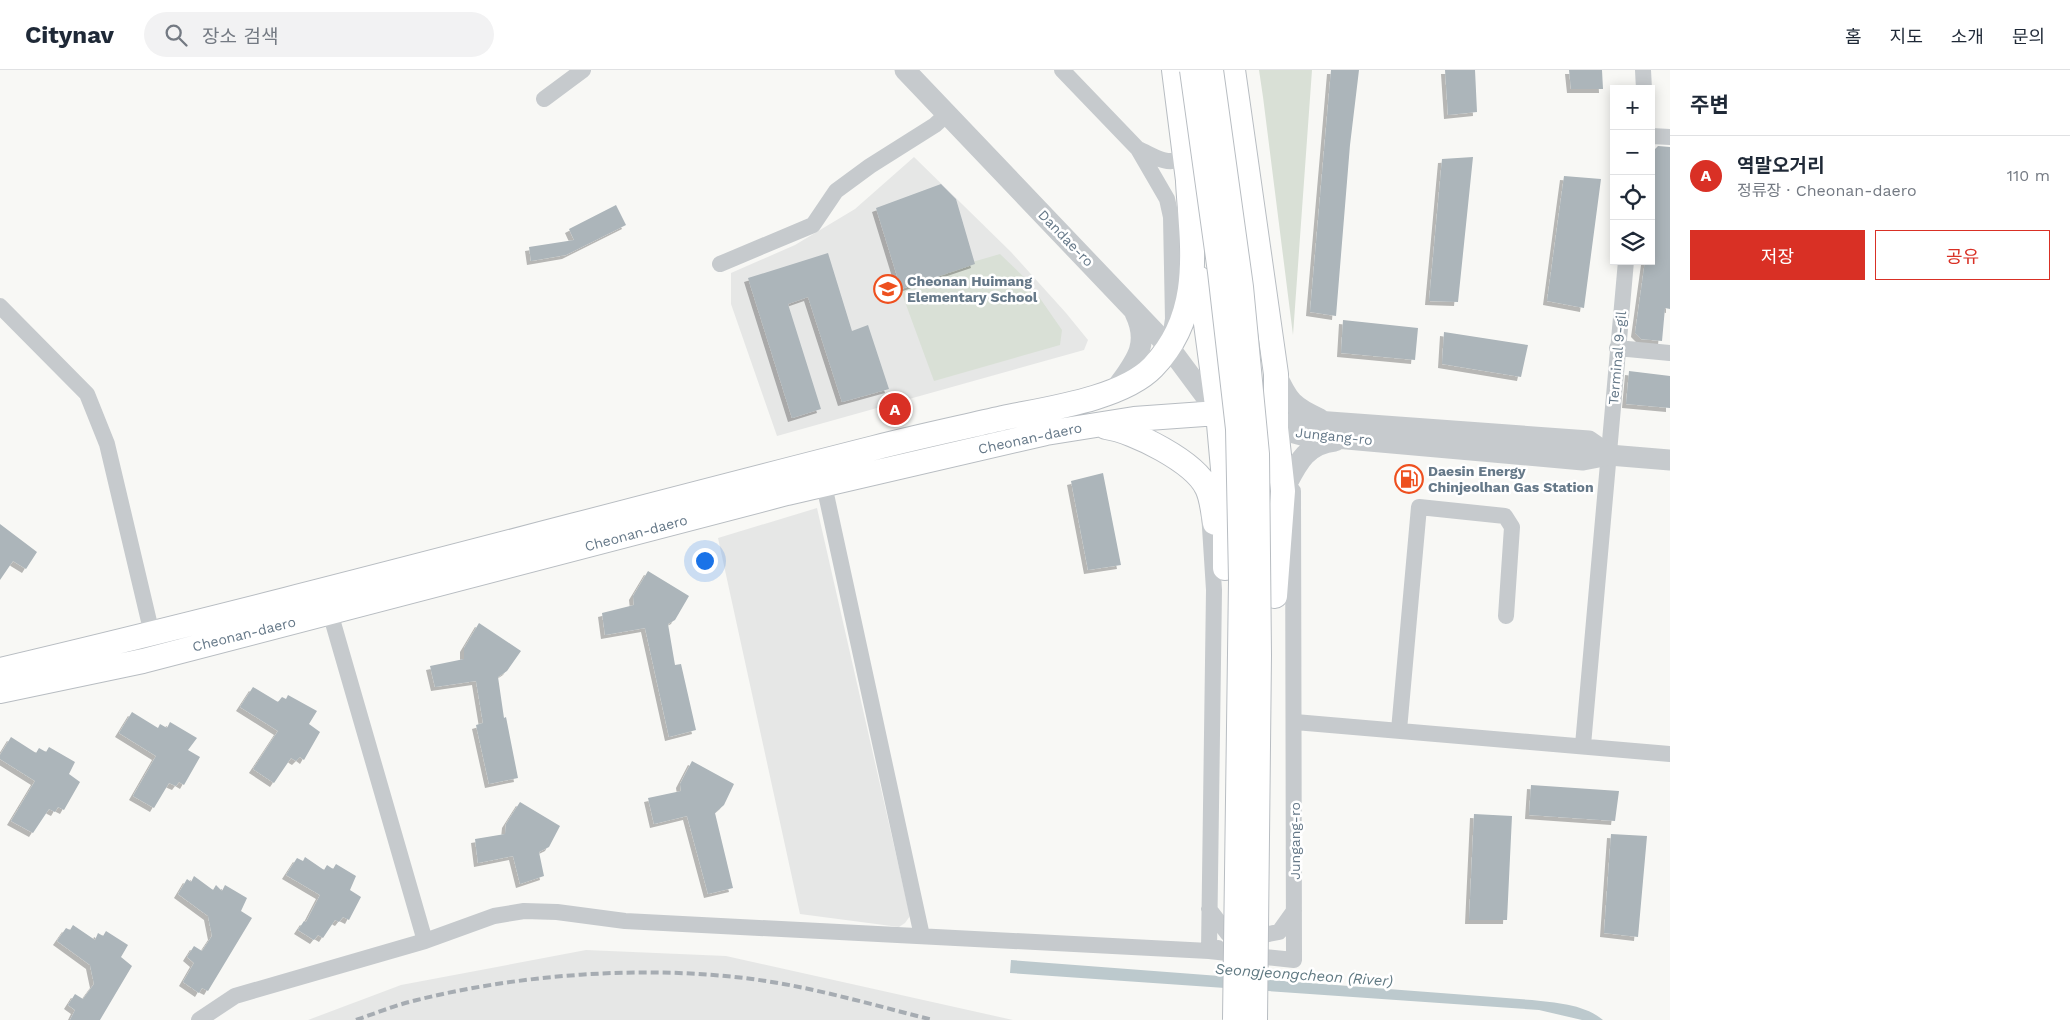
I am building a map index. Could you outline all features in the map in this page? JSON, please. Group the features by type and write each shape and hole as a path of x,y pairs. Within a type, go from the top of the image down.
{"main road":[{"path":"1174,70 1218,414 1225,491 1220,1020"},
{"path":"1192,70 1220,272 1238,429 1241,580 1235,1020"},
{"path":"1211,70 1241,287 1257,454 1259,655 1256,1020"},
{"path":"1233,70 1276,374 1276,428 1288,481 1275,596 1270,1020"},
{"path":"1068,406 1128,386 1152,369 1177,334 1190,303 1193,268 1188,182"},
{"path":"1068,406 1118,404 1166,406 1218,414"},
{"name":"Cheonan-daero","path":"0,691 143,661 327,602 914,438 1068,406"},
{"name":"Cheonan-daero","path":"0,670 152,634 327,602 1046,433 1134,419 1218,414 1276,428"},
{"path":"1096,425 1120,429 1150,441 1174,456 1207,488 1225,568"}],"street":[{"path":"544,98 583,70"},
{"name":"Dandae-ro","path":"905,70 1169,346 1218,414"},
{"path":"1062,70 1138,149 1170,206 1173,319 1169,346"},
{"path":"1643,70 1644,85"},
{"path":"720,264 813,225 836,192 870,166 935,125 947,114"},
{"path":"1655,136 1670,137"},
{"path":"1138,149 1163,160 1173,162 1180,159 1184,148"},
{"name":"Terminal 9-gil","path":"1609,455 1626,265"},
{"path":"0,306 87,394 107,444 152,634"},
{"path":"1115,390 1142,346 1141,326 1133,308"},
{"path":"1617,348 1670,353"},
{"path":"1276,374 1286,396 1298,410 1327,422"},
{"name":"Jungang-ro","path":"1276,428 1302,420 1589,441 1609,455"},
{"name":"Jungang-ro","path":"1276,428 1302,435 1583,460 1609,455 1670,460"},
{"path":"1288,481 1299,460 1320,443 1355,440"},
{"path":"1583,745 1609,455"},
{"name":"Jungang-ro","path":"1209,951 1294,960 1295,722 1288,481"},
{"path":"824,485 922,936"},
{"path":"1207,488 1214,590 1209,951"},
{"path":"1399,730 1419,507 1505,516 1512,527 1506,616"},
{"path":"327,602 425,941"},
{"path":"1295,722 1583,745 1670,754"},
{"path":"1209,909 1228,934 1247,938"},
{"path":"199,1020 235,996 425,941 494,916 524,910 557,912 625,921 1209,951 1247,938 1279,932 1294,911"}],"shaded area":[{"path":"1259,70 1312,70 1293,335 1263,97"},
{"name":"Cheonan Huimang Elementary School","path":"914,157 1011,252 1066,313 1088,340 1084,350 777,436 731,304 731,273 795,245 855,209"},
{"path":"1000,254 1028,281 1062,330 1060,345 934,381 901,291 938,272"},
{"path":"817,508 910,916 899,927 800,914 718,538"},
{"path":"586,950 726,956 1013,1020 308,1020 401,985"},
{"path":"1011,960 1532,1000 1579,1007 1603,1020 1582,1020 1539,1010 1010,973"}],"building":[{"path":"1331,70 1359,70 1350,145 1336,316 1310,312"},
{"path":"1445,70 1475,70 1477,112 1448,115"},
{"path":"1569,70 1602,70 1603,89 1571,89"},
{"path":"1658,146 1670,147 1670,309 1665,308 1662,341 1641,339 1635,333 1644,265 1655,265 1655,149"},
{"path":"1473,157 1458,302 1429,301 1442,159"},
{"path":"1564,176 1601,179 1584,308 1547,301"},
{"path":"941,184 956,199 975,264 901,289 876,208"},
{"path":"616,205 626,225 566,255 531,261 529,247 574,240 569,229"},
{"path":"828,253 852,331 868,325 889,389 842,402 808,297 788,304 821,409 792,418 748,278"},
{"path":"1343,320 1418,328 1415,360 1341,353"},
{"path":"1444,332 1528,345 1521,377 1442,364"},
{"path":"1629,371 1670,376 1670,408 1626,404"},
{"path":"1103,473 1121,565 1088,570 1071,481"},
{"path":"0,524 37,552 26,569 13,561 0,580"},
{"path":"648,571 689,596 675,620 668,624 675,665 681,664 696,730 669,737 645,628 605,635 602,613 634,605 633,596"},
{"path":"479,623 521,651 507,671 498,677 504,718 506,717 518,778 489,784 476,725 483,723 476,681 435,687 430,666 464,659 464,648"},
{"path":"253,687 278,702 282,697 286,699 288,695 317,711 309,724 320,732 304,760 300,757 296,761 291,758 274,783 253,769 278,731 240,707"},
{"path":"132,712 158,728 160,724 167,728 170,722 197,738 188,750 200,757 184,785 179,782 176,786 169,783 154,808 133,796 156,756 119,733"},
{"path":"11,737 36,753 39,748 46,752 49,747 75,762 69,774 80,782 64,810 58,807 55,812 49,809 33,833 11,821 35,781 0,759 0,755"},
{"path":"692,761 734,784 724,805 715,813 733,888 708,894 687,816 654,824 648,798 681,791 680,784"},
{"path":"1531,785 1619,791 1615,821 1529,815"},
{"path":"520,802 560,826 549,847 539,852 544,876 520,884 513,856 478,863 475,839 505,834 506,824"},
{"path":"1474,814 1512,816 1507,920 1469,920"},
{"path":"1611,834 1647,836 1638,937 1604,933"},
{"path":"305,857 324,870 327,865 333,869 336,864 356,876 350,890 361,897 349,920 343,917 339,922 335,920 323,938 318,935 314,940 298,930 304,921 306,922 320,895 286,875 297,858 303,861"},
{"path":"194,876 213,890 216,885 222,891 225,885 247,898 241,911 252,918 208,991 202,988 199,993 183,982 194,963 187,957 194,946 202,951 212,936 208,916 178,894 187,879 191,882"},
{"path":"73,925 95,940 98,933 103,936 106,931 128,945 121,957 132,966 100,1020 70,1020 75,1010 68,1005 75,994 83,999 94,984 90,965 57,941 66,928 70,930"}],"railway":[{"path":"356,1020 417,1000 457,991 541,978 627,973 711,975 775,982 933,1020"}],"place":[{"name":"Cheonan Huimang Elementary School","path":"888,289"},
{"name":"역말오거리","path":"895,409"},
{"name":"Daesin Energy Chinjeolhan Gas Station","path":"1409,479"}],"water label":[{"name":"Seongjeongcheon (River)","path":"1304,975"}]}
